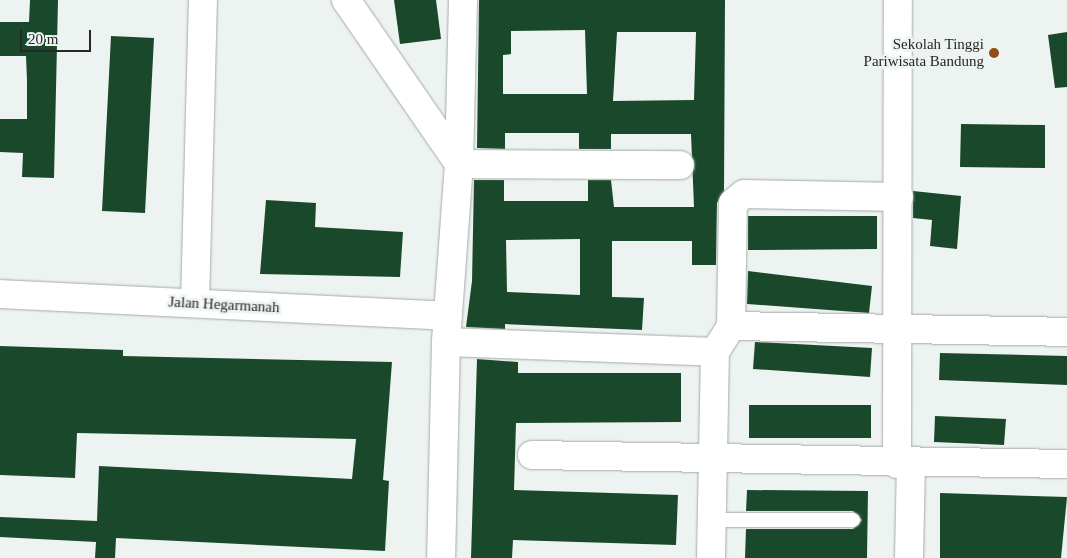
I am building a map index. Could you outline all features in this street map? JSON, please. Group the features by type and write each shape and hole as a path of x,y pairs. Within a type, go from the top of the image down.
{"street":[{"path":"195,304 203,0"},
{"path":"346,0 459,164"},
{"path":"441,558 447,329 459,164 463,0"},
{"path":"898,0 899,330 909,558"},
{"path":"459,164 680,165"},
{"path":"712,558 715,460 715,352 731,326 737,197 899,197"},
{"name":"Jalan Hegarmanah","path":"0,294 195,304 447,329 715,352"},
{"path":"731,326 1067,332"},
{"path":"532,455 904,464 1067,464"}],"lane":[{"path":"713,520 853,520"}],"building":[{"path":"30,0 58,0 54,178 22,177 23,153 0,152 0,119 27,119 27,80 26,56 0,56 0,22 29,22"},
{"path":"394,0 436,0 441,39 400,44"},
{"path":"479,0 725,0 724,191 717,203 716,265 692,265 692,241 612,241 612,297 644,298 642,330 505,324 505,329 466,327 472,281 474,180 504,180 504,201 588,201 588,180 611,180 614,207 694,207 691,134 611,134 611,149 579,149 579,133 505,133 505,149 477,148","holes":["585,30 587,94 503,94 503,55 511,54 511,31","617,32 696,32 694,100 613,101","580,239 580,295 507,292 506,240"]},
{"path":"1067,32 1067,87 1055,88 1048,35"},
{"path":"111,36 154,38 145,213 102,211"},
{"path":"961,124 1045,125 1045,168 960,167"},
{"path":"913,191 961,196 957,249 930,246 932,220 913,218"},
{"path":"266,200 316,203 315,227 403,232 400,277 260,274"},
{"path":"748,216 877,216 877,249 748,250"},
{"path":"748,271 872,286 869,313 747,304"},
{"path":"755,342 872,348 870,377 753,369"},
{"path":"0,346 123,350 123,356 392,362 383,480 389,481 385,551 116,538 115,558 95,558 96,542 0,537 0,517 97,521 99,466 352,479 356,439 77,433 75,478 0,475"},
{"path":"940,353 1067,356 1067,385 939,380"},
{"path":"477,359 518,362 518,373 681,373 681,422 516,423 514,490 678,495 676,545 513,540 512,558 471,558"},
{"path":"749,405 871,405 871,438 749,438"},
{"path":"935,416 1006,419 1004,445 934,442"},
{"path":"747,490 868,491 867,558 745,558 746,529 853,529 862,520 853,511 746,511"},
{"path":"940,493 1067,497 1061,558 940,558"}],"place":[{"name":"Sekolah Tinggi Pariwisata Bandung","path":"994,53"}]}
